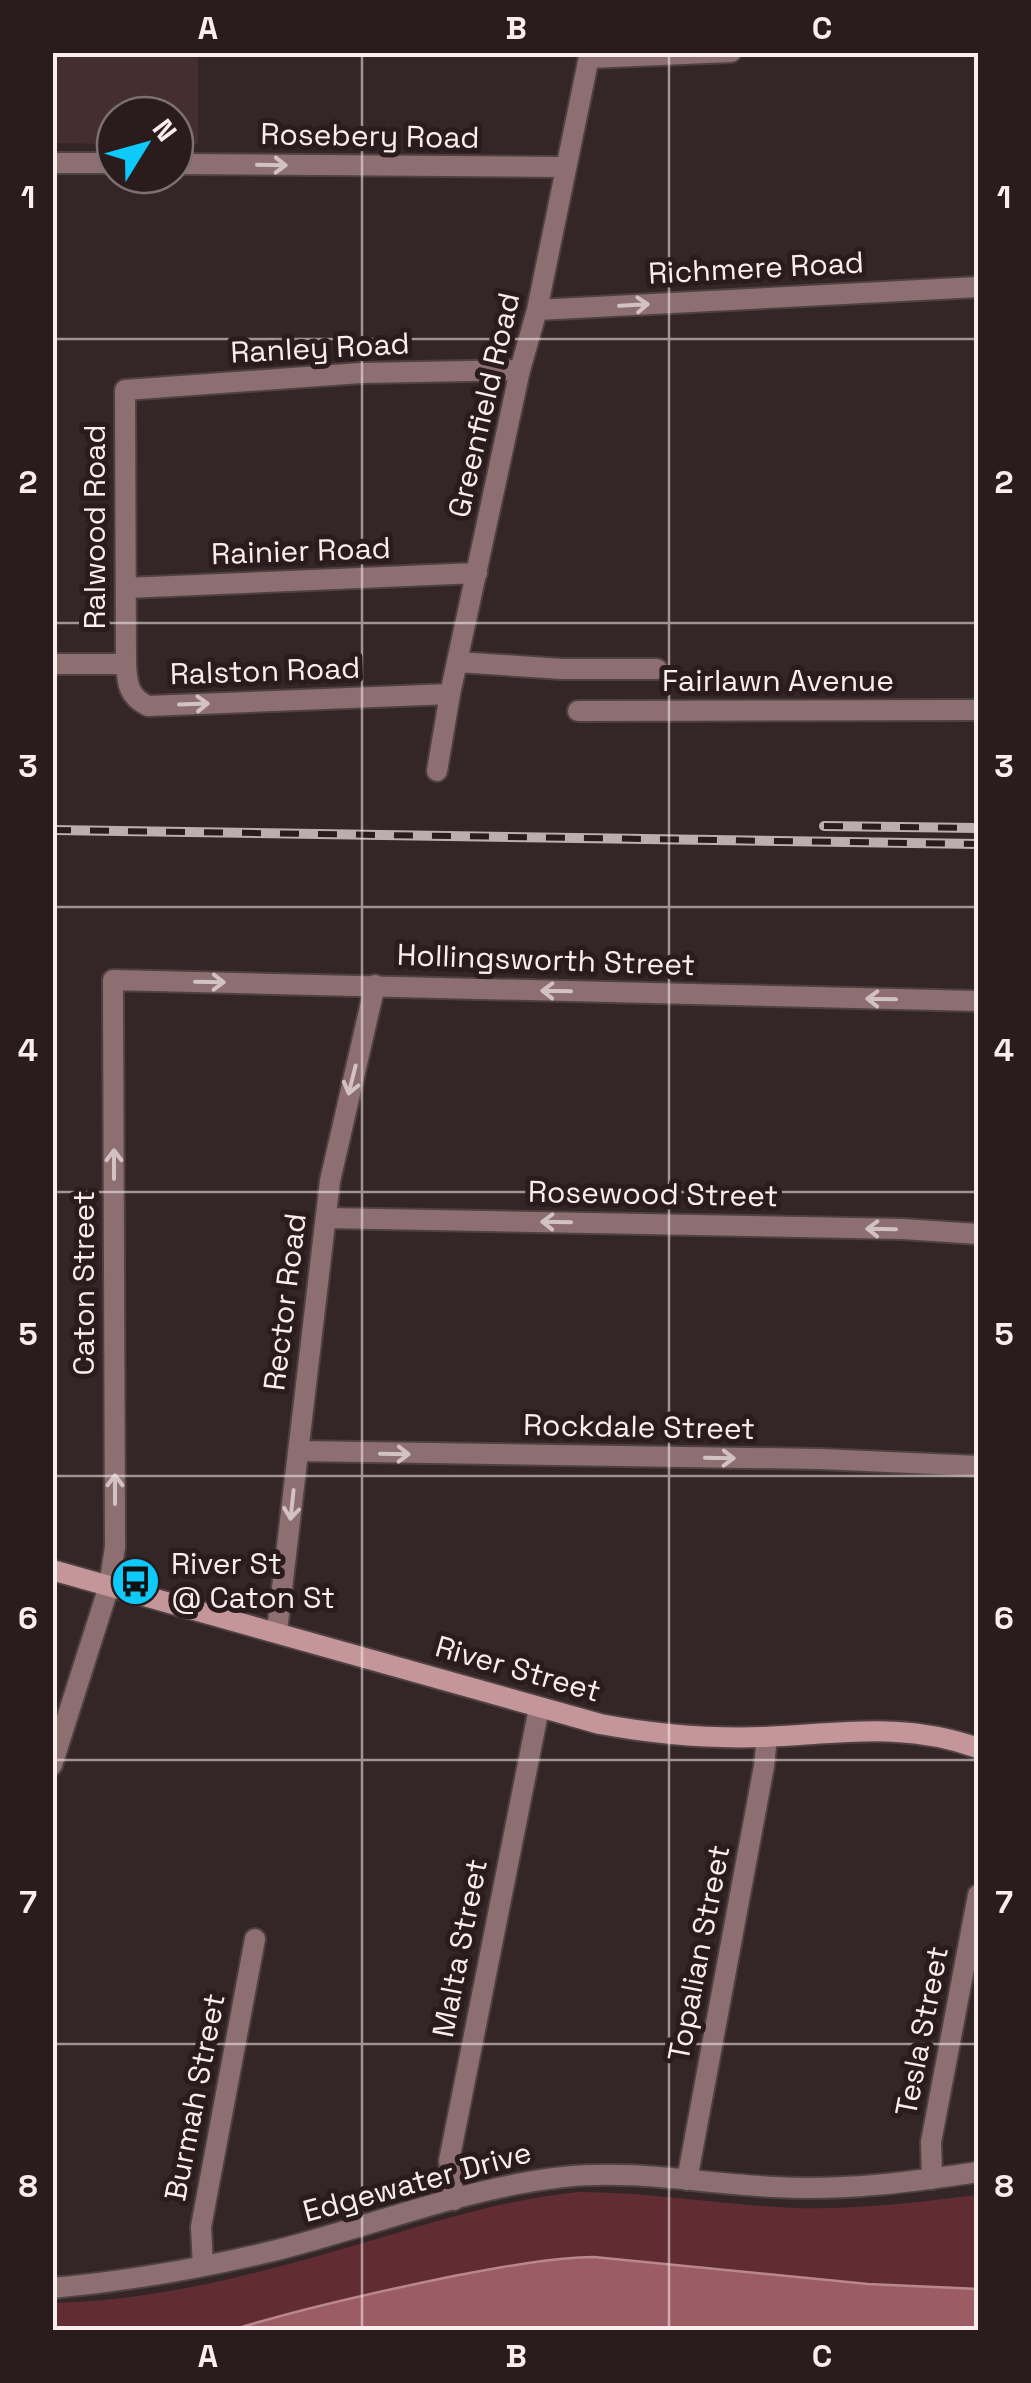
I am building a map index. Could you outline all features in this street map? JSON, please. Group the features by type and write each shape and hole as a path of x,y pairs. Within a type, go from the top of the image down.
{"main road":[{"name":"River Street","path":"52,1570 539,1708 658,1734 767,1737 892,1729 936,1735 978,1748"}],"street":[{"path":"589,55 731,52"},
{"name":"Greenfield Road","path":"437,771 450,694 520,370 537,310 589,55"},
{"path":"52,163 95,164"},
{"name":"Rosebery Road","path":"195,164 565,168"},
{"name":"Richmere Road","path":"537,310 978,287"},
{"name":"Ranley Road","path":"124,390 361,373 520,370"},
{"name":"Ralwood Road","path":"124,390 126,664"},
{"name":"Rainier Road","path":"126,588 478,574"},
{"name":"Fairlawn Avenue","path":"458,662 562,669 657,669"},
{"name":"Ralston Road","path":"52,664 126,664 130,692 148,706 450,694"},
{"name":"Fairlawn Avenue","path":"578,711 978,710"},
{"name":"Hollingsworth Street","path":"113,980 978,1001"},
{"name":"Caton Street","path":"52,1765 109,1586 115,1547 113,980"},
{"name":"Rector Road","path":"277,1631 326,1218 340,1131 375,985"},
{"name":"Rosewood Street","path":"326,1218 883,1228 978,1234"},
{"name":"Rockdale Street","path":"298,1451 821,1459 978,1466"},
{"name":"Malta Street","path":"454,2200 449,2161 539,1708"},
{"name":"Topalian Street","path":"687,2180 767,1737"},
{"name":"Tesla Street","path":"932,2179 932,2142 978,1895"},
{"name":"Burmah Street","path":"203,2266 201,2227 255,1939"},
{"name":"Edgewater Drive","path":"52,2288 203,2266 277,2250 504,2186 587,2174 826,2188 978,2172"}],"shaded area":[{"path":"53,52 198,53 198,144 195,95 95,95 95,144 53,143"},
{"path":"579,2192 817,2208 978,2195 978,2289 868,2284 594,2257 524,2263 408,2285 232,2330 53,2330 52,2303 123,2298 229,2279 485,2208"},
{"path":"594,2257 868,2284 978,2289 978,2330 232,2330 449,2277 539,2261"}],"railway":[{"path":"824,826 978,828"},
{"path":"52,830 978,844"}],"place":[{"name":"River St @ Caton St","path":"136,1581"}]}
